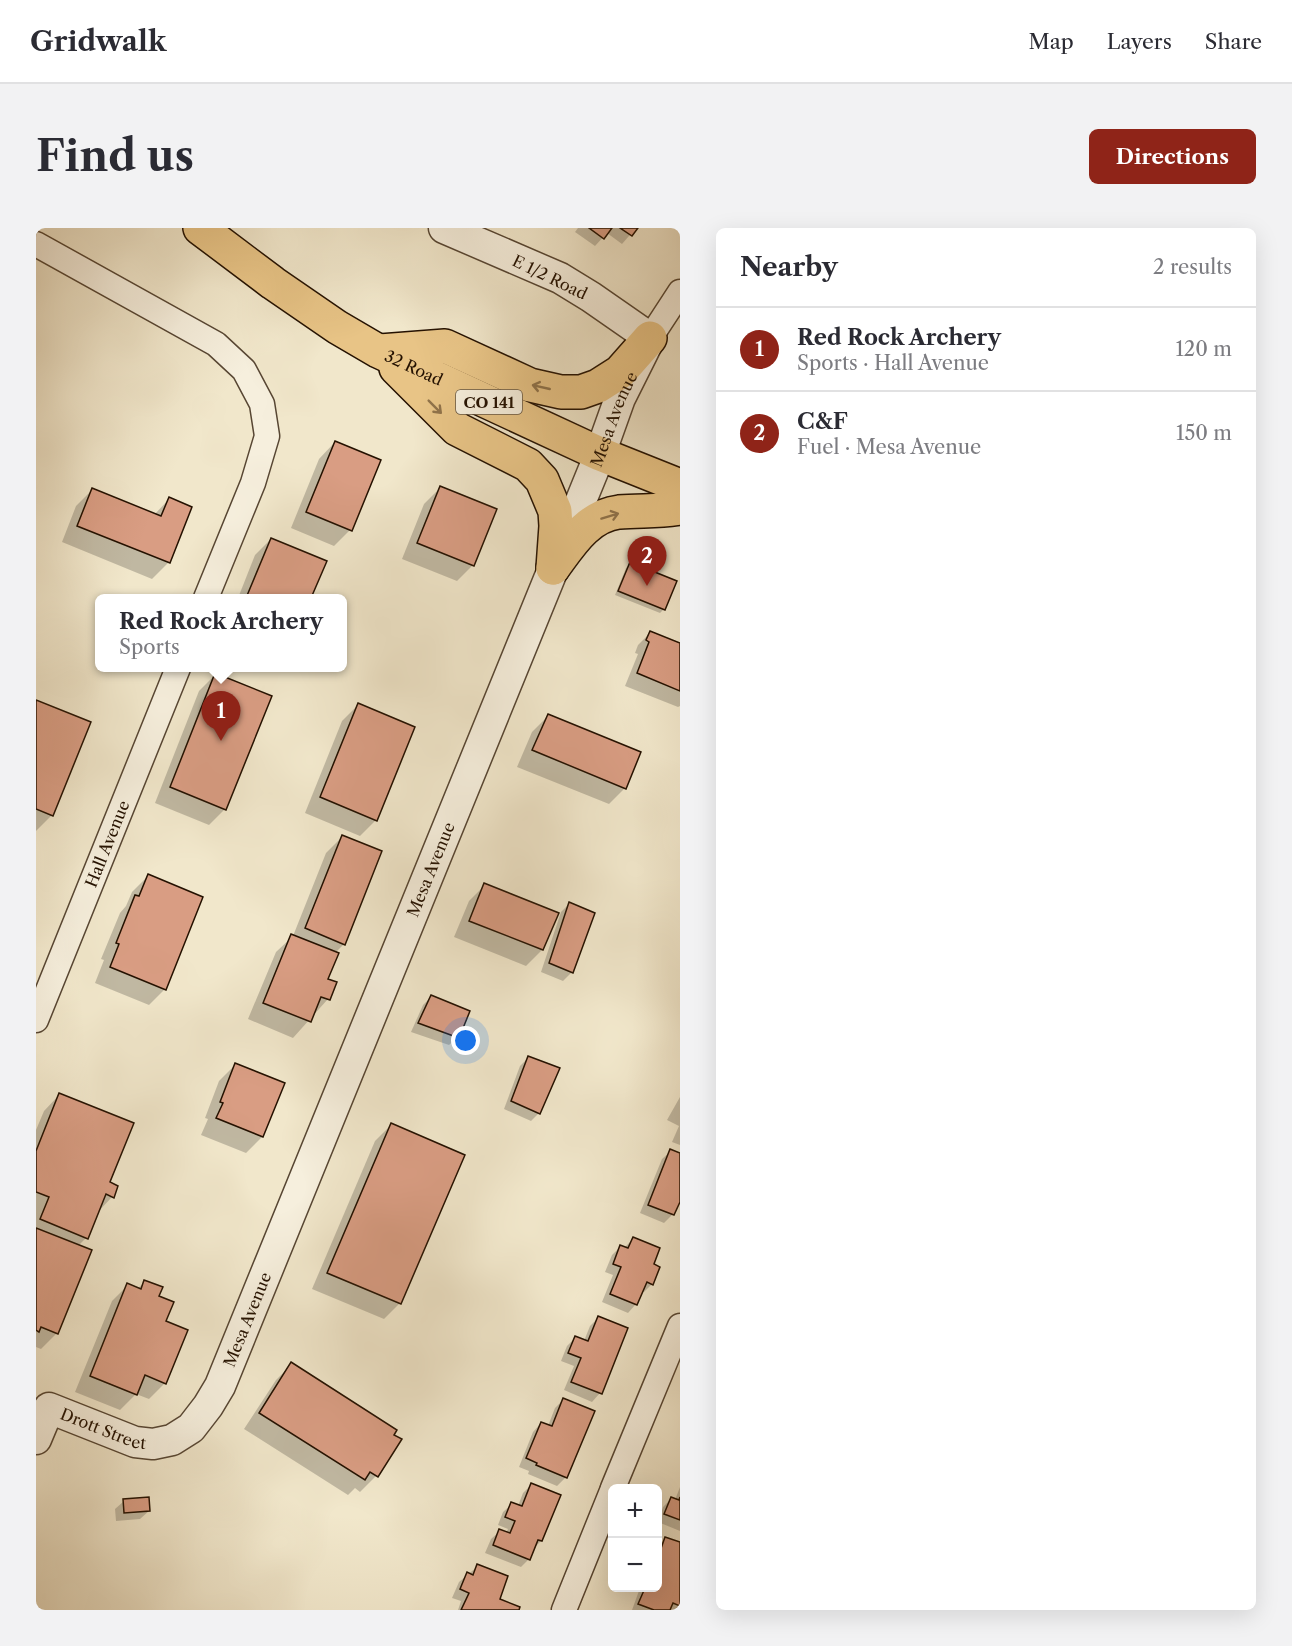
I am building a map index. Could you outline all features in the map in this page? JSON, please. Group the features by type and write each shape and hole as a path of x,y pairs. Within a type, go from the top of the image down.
{"main road":[{"name":"32 Road","path":"200,228 295,299 378,351 600,454 680,486"},
{"path":"378,351 445,346 531,385 561,392 581,392 598,386 620,372 650,338"},
{"path":"378,351 457,429 528,465 542,480 555,510 553,568"},
{"path":"553,568 576,537 602,517 617,513 661,512 680,508"}],"street":[{"name":"E 1/2 Road","path":"444,228 560,278 650,338"},
{"path":"36,244 216,344 244,370 262,404 267,435 253,483 208,594"},
{"name":"Mesa Avenue","path":"172,1440 191,1428 220,1386 600,454 620,398 650,338 680,292"},
{"name":"Hall Avenue","path":"36,1020 176,672"},
{"path":"615,1484 680,1326"},
{"path":"36,1439 42,1405"},
{"name":"Drott Street","path":"42,1405 135,1442 153,1444 172,1440"},
{"path":"564,1610 608,1502"}],"building":[{"path":"589,228 612,228 604,239"},
{"path":"620,228 638,228 632,236"},
{"path":"335,441 381,460 352,531 306,512"},
{"path":"440,486 497,509 474,566 417,543"},
{"path":"92,488 161,516 169,497 192,507 170,563 77,526"},
{"path":"271,538 327,561 313,594 248,594"},
{"path":"630,562 677,581 665,610 618,591"},
{"path":"650,631 680,643 680,691 637,673 649,642 646,640"},
{"path":"215,673 272,696 226,810 170,787"},
{"path":"36,700 91,722 53,816 36,809"},
{"path":"358,703 415,727 377,821 320,797"},
{"path":"548,714 641,752 626,789 532,750"},
{"path":"342,835 382,851 345,945 305,928"},
{"path":"148,874 203,897 166,990 110,967 119,944 116,943 135,895 139,896"},
{"path":"484,883 559,913 543,950 469,921"},
{"path":"569,902 595,913 573,973 549,963"},
{"path":"291,934 339,953 328,979 337,982 330,1000 321,997 311,1022 263,1003"},
{"path":"431,995 470,1011 459,1038 418,1023"},
{"path":"528,1056 560,1068 540,1114 511,1101"},
{"path":"235,1063 285,1083 263,1137 216,1118"},
{"path":"59,1093 134,1123 110,1182 118,1186 114,1198 106,1194 88,1239 40,1219 49,1197 36,1192 36,1151"},
{"path":"391,1123 465,1155 401,1304 327,1273"},
{"path":"670,1149 680,1153 680,1202 674,1215 648,1205"},
{"path":"36,1228 92,1250 58,1334 41,1327 39,1332 36,1330"},
{"path":"633,1237 660,1248 654,1264 660,1267 653,1285 647,1282 637,1305 610,1294 621,1267 613,1264 620,1245 628,1248"},
{"path":"144,1280 163,1287 159,1296 174,1302 166,1321 188,1330 166,1384 145,1375 137,1395 90,1376 127,1283 141,1289"},
{"path":"598,1316 628,1328 602,1394 571,1382 581,1358 568,1353 575,1336 588,1341"},
{"path":"291,1362 397,1430 394,1435 402,1439 378,1477 370,1472 365,1480 259,1413"},
{"path":"563,1398 595,1411 567,1478 536,1465 537,1463 526,1458 541,1422 552,1426"},
{"path":"531,1483 561,1495 542,1541 538,1540 530,1560 493,1545 499,1529 510,1533 515,1521 505,1517 511,1502 522,1506"},
{"path":"149,1497 150,1511 124,1513 123,1499"},
{"path":"671,1497 679,1500 680,1497 680,1520 664,1514"},
{"path":"665,1537 680,1542 680,1606 673,1603 670,1610 654,1610 638,1604 643,1592 662,1592 662,1546"},
{"path":"477,1564 508,1576 500,1599 520,1607 519,1610 461,1610 469,1593 460,1589 467,1572 473,1575"}],"place":[{"name":"C&F","path":"647,586"},
{"name":"Red Rock Archery","path":"221,741"}]}
